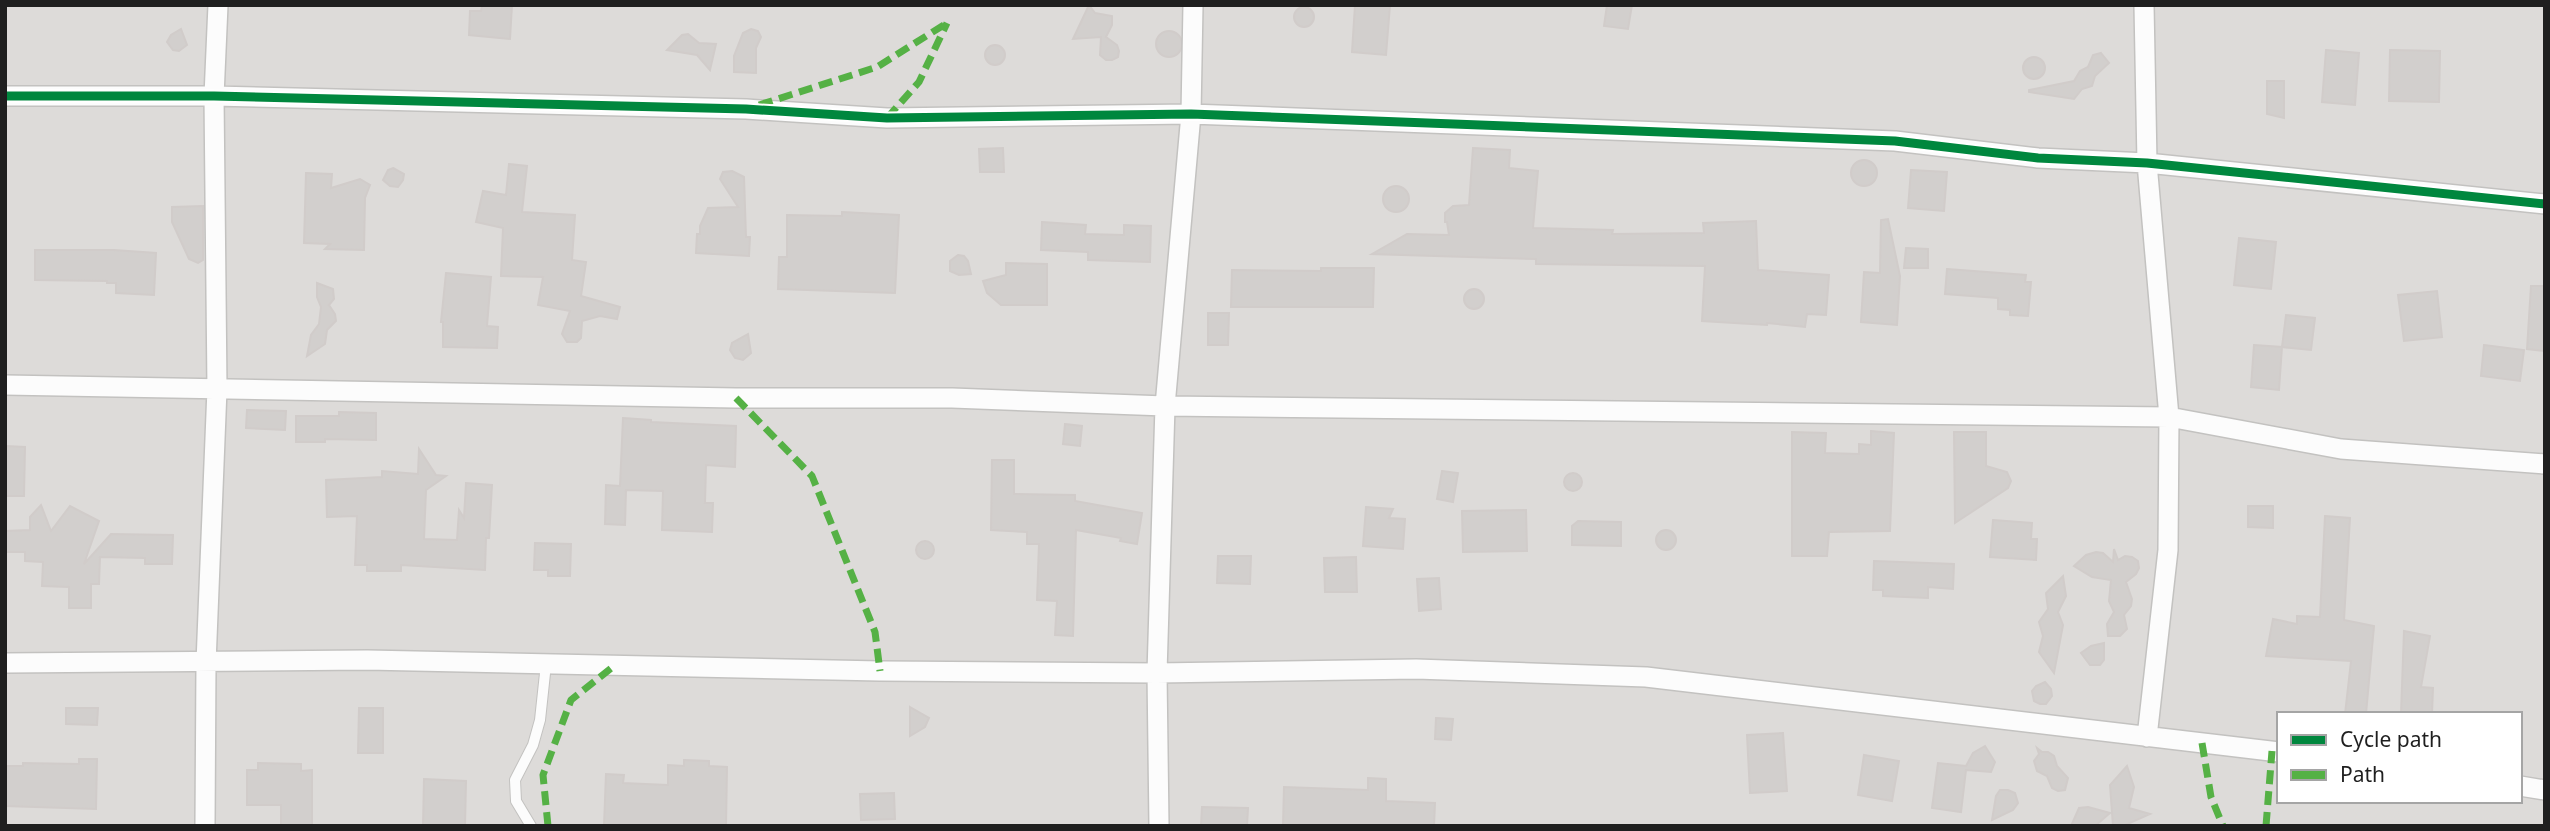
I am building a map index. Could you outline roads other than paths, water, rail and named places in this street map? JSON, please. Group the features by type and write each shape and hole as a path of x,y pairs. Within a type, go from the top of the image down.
{"street":[{"path":"205,826 206,663 217,389 214,96 218,5"},
{"path":"1159,826 1157,673 1165,406 1191,114 1193,5"},
{"path":"2144,5 2147,163 2169,417 2168,550 2147,737"},
{"path":"5,96 214,96 746,109 887,118 1191,114 1895,141 2038,158 2147,163 2545,204"},
{"path":"5,385 736,398 952,398 1165,406 2169,417 2341,449 2545,464"},
{"path":"5,663 368,660 1157,673 1416,669 1646,677 2277,752"},
{"path":"2522,786 2545,790"}],"lane":[{"path":"531,826 516,801 515,780 534,745 547,664"}]}
